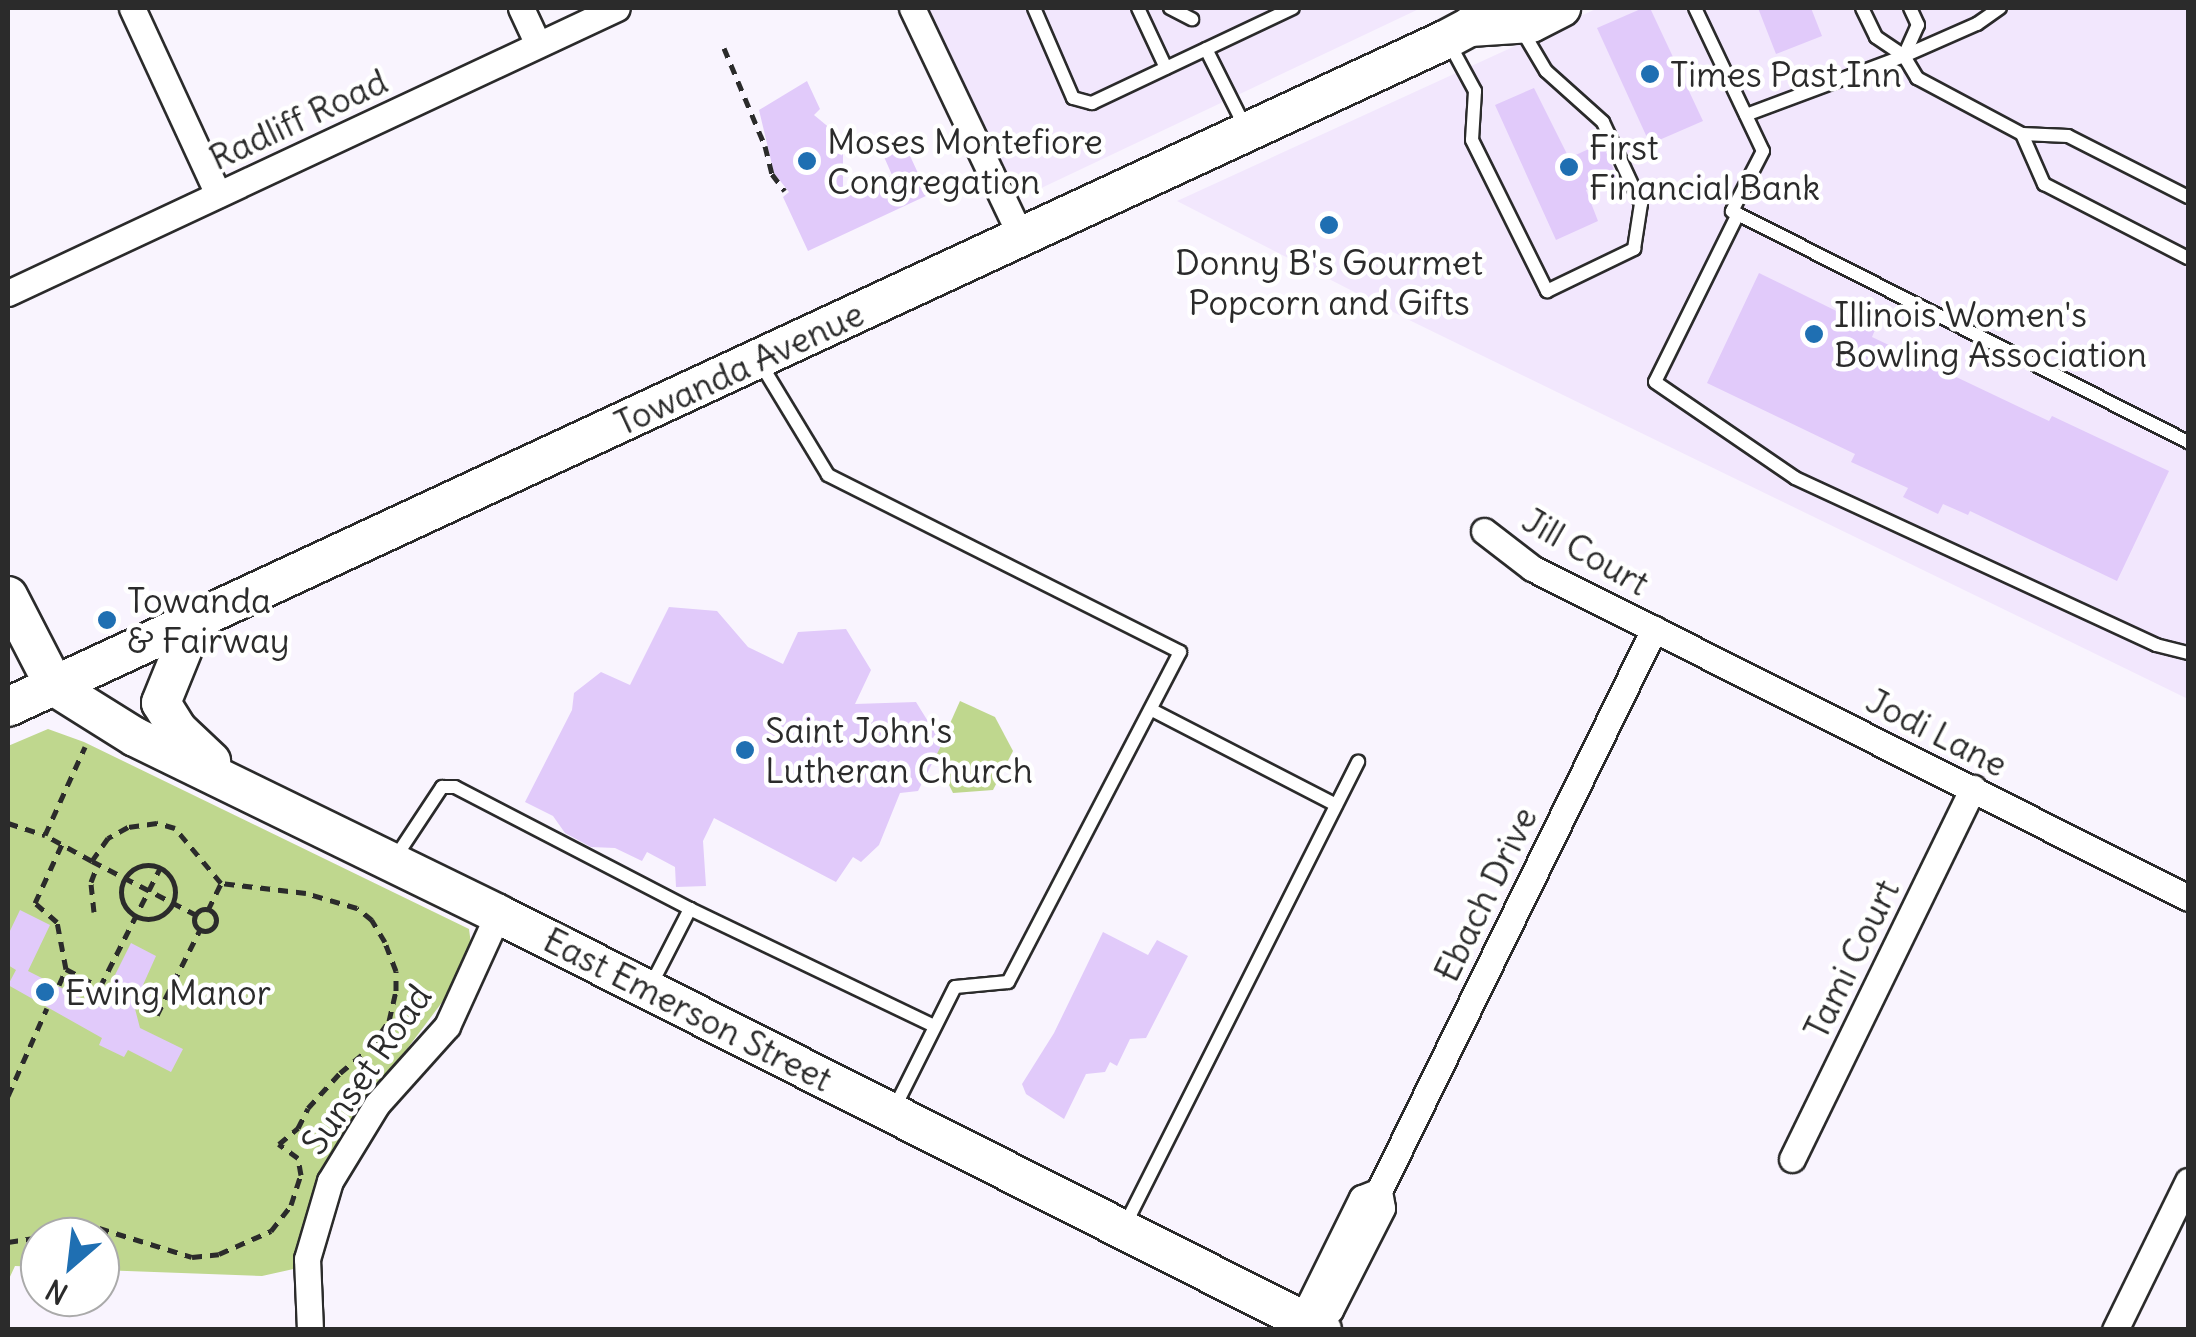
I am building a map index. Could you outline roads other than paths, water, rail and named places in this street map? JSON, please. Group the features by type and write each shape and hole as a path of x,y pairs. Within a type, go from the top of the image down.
{"main road":[{"name":"Towanda Avenue","path":"8,708 1487,21 1531,23 1561,8"},
{"path":"8,596 55,687"},
{"path":"194,624 161,703 177,729 238,788"},
{"name":"East Emerson Street","path":"55,687 135,737 1316,1323"}],"street":[{"path":"132,8 218,194"},
{"path":"521,8 538,44"},
{"name":"Radliff Road","path":"8,293 618,8"},
{"path":"912,8 1021,236"},
{"name":"Jill Court","path":"1484,531 1532,568 1654,629"},
{"name":"Jodi Lane","path":"1654,629 2188,898"},
{"name":"Ebach Drive","path":"1316,1323 1330,1310 1382,1208 1378,1190 1654,629"},
{"name":"Tami Court","path":"1792,1159 1972,788"},
{"name":"Sunset Road","path":"310,1330 307,1259 330,1180 377,1104 447,1026 498,914"},
{"path":"2115,1330 2188,1181"}],"lane":[{"path":"1034,8 1073,98 1092,103 1293,8"},
{"path":"1138,8 1166,68"},
{"path":"1170,8 1192,19"},
{"path":"1695,8 1763,151 1732,211 2188,442"},
{"path":"1862,8 1876,37 1904,56 1916,78 2022,134 2068,136 2188,197"},
{"path":"1904,56 1918,25 1910,8"},
{"path":"1746,115 1904,56 1977,24 2000,8"},
{"path":"1487,21 1603,122 1642,204 1634,249 1547,292 1472,140 1474,91 1487,21"},
{"path":"1206,49 1247,132"},
{"path":"2022,134 2044,184 2188,258"},
{"path":"1738,214 1661,363 1655,382 1795,478 2156,645 2188,652"},
{"path":"758,359 828,476 1180,652 1008,982 955,986 892,1113"},
{"path":"1152,710 1336,805"},
{"path":"1123,1229 1358,762"},
{"path":"392,862 442,787 455,787 690,909 934,1026"},
{"path":"649,990 690,909"}],"place":[{"name":"Times Past Inn","path":"1650,74"},
{"name":"Moses Montefiore Congregation","path":"807,161"},
{"name":"First Financial Bank","path":"1569,167"},
{"name":"Donny B's Gourmet Popcorn and Gifts","path":"1329,225"},
{"name":"Illinois Women's Bowling Association","path":"1814,334"},
{"name":"Towanda & Fairway","path":"107,620"},
{"name":"Saint John's Lutheran Church","path":"745,750"},
{"name":"Ewing Manor","path":"45,992"}]}
